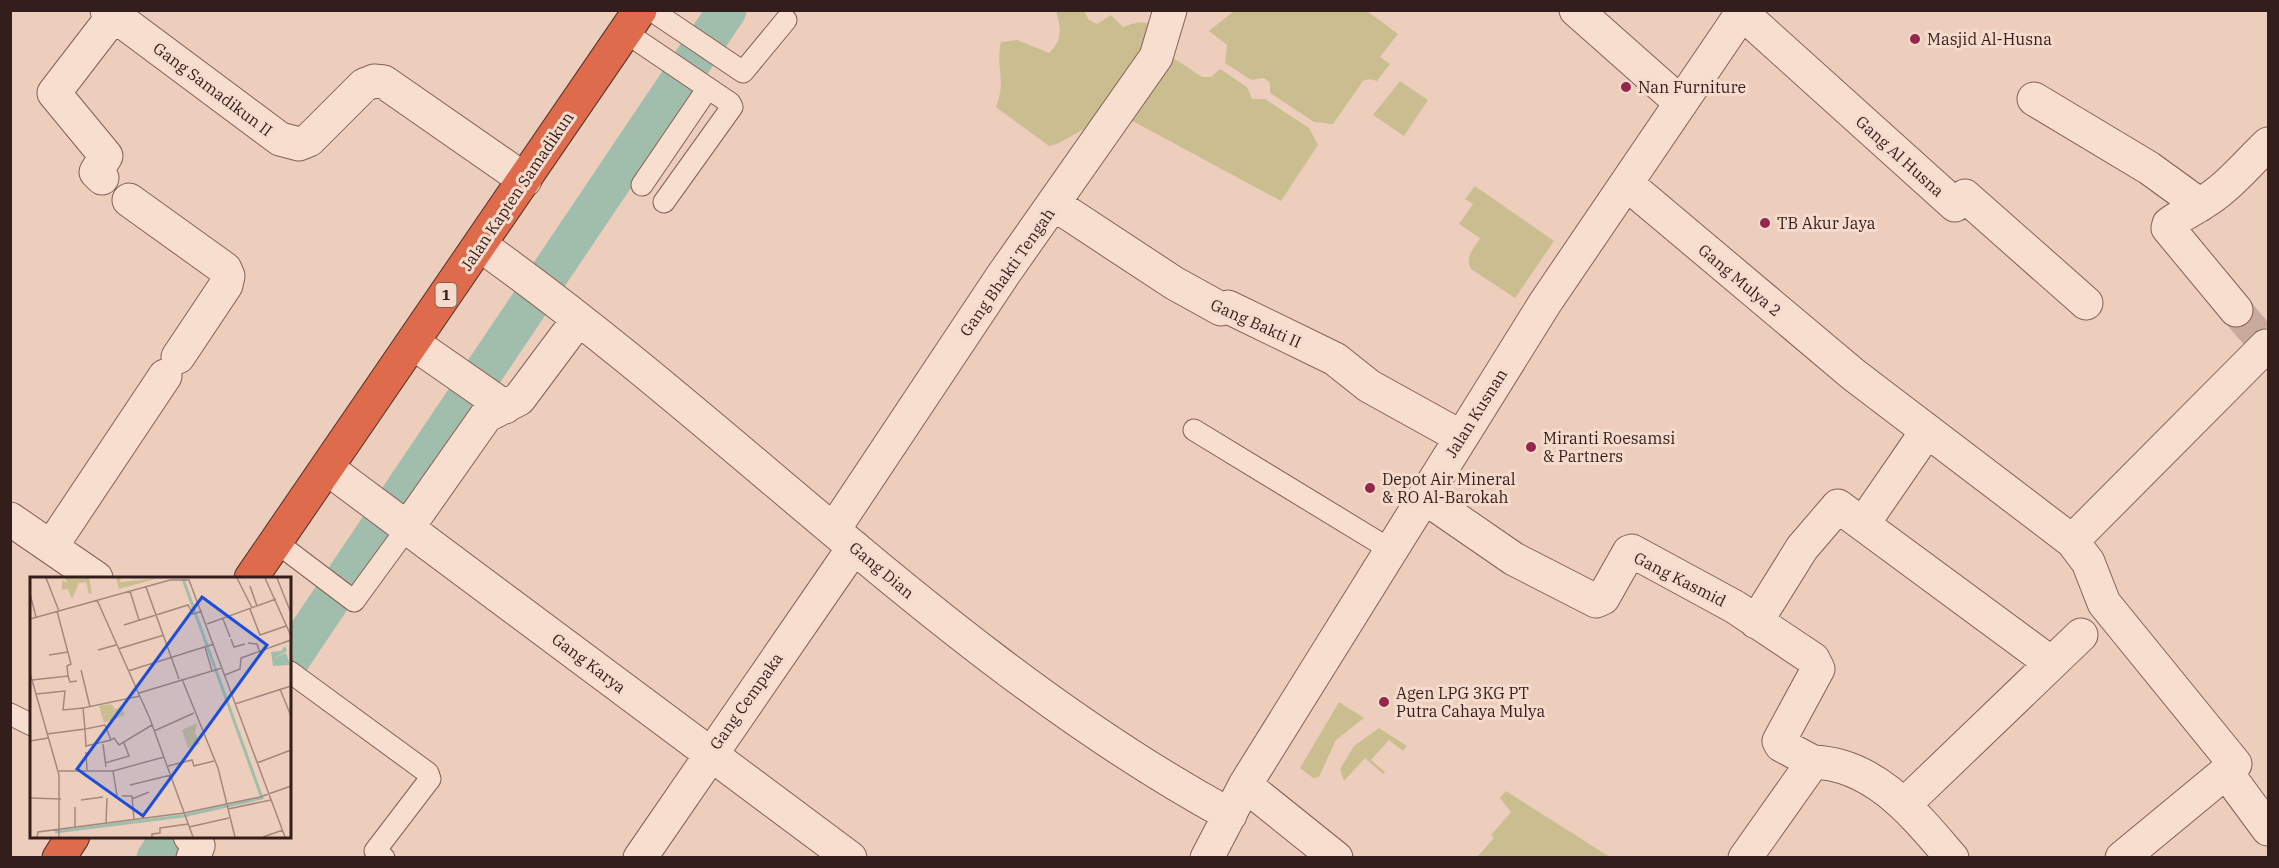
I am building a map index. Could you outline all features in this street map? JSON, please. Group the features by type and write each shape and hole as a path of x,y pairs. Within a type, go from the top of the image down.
{"highway":[{"name":"Jalan Kapten Samadikun","path":"252,577 633,21"},
{"path":"59,858 72,838"}],"street":[{"name":"Gang Bhakti Tengah","path":"844,538 1003,275 1156,57 1170,10"},
{"path":"1576,10 1681,103"},
{"name":"Jalan Kusnan","path":"1207,858 1230,815 1262,797 1391,550 1545,303 1743,12"},
{"name":"Gang Al Husna","path":"1743,12 1954,206 1965,196 2086,303"},
{"path":"102,178 96,172 106,156 54,93 110,13"},
{"name":"Gang Samadikun II","path":"110,13 280,139 299,144 309,140 364,85 374,81 384,82 525,180"},
{"path":"2034,99 2149,168 2200,205"},
{"path":"2236,310 2168,228 2169,224 2188,209 2200,205 2268,144"},
{"name":"Gang Mulya 2","path":"1627,184 1854,375 2072,541 2088,562 2104,603 2235,764 2226,772"},
{"path":"51,547 226,285 228,276 225,268 129,200"},
{"name":"Gang Bakti II","path":"1054,204 1174,283 1221,309 1228,307 1335,359 1369,386 1461,437"},
{"name":"Gang Dian","path":"480,245 552,298 731,442 923,604 1059,706 1165,780 1230,815"},
{"path":"392,516 498,402 519,399 578,320"},
{"path":"413,343 498,402"},
{"path":"2072,541 2266,346"},
{"path":"1863,524 1927,431"},
{"name":"Gang Karya","path":"327,468 850,858"},
{"name":"Gang Kasmid","path":"1424,497 1514,559 1596,601 1603,598 1629,552 1632,551 1735,607 1813,659 1818,669 1779,741 1781,745 1813,762"},
{"path":"1756,622 1802,549 1838,506 2051,663"},
{"path":"10,519 93,577"},
{"name":"Gang Cempaka","path":"640,858 709,754 844,538"},
{"path":"1905,804 2081,635"},
{"path":"1745,858 1813,762 1832,763 1883,786 1905,804 1952,858"},
{"path":"2122,858 2226,772 2268,829"},
{"path":"1262,797 1336,858"}],"lane":[{"path":"651,10 740,70 746,70 786,20"},
{"path":"633,21 669,62 730,103 732,107 664,202"},
{"path":"642,185 704,85"},
{"path":"1194,430 1391,550"},
{"path":"276,542 354,600 392,516"},
{"path":"292,674 428,773 430,779 375,851 384,858"},
{"path":"10,714 30,724"}],"shaded area":[{"path":"1366,10 1398,34 1380,57 1390,64 1377,81 1369,79 1363,81 1333,124 1314,122 1270,93 1270,83 1264,78 1251,80 1225,63 1227,45 1209,31 1234,11"},
{"path":"1056,11 1084,11 1089,20 1097,24 1111,15 1123,27 1135,23 1147,23 1155,26 1158,34 1110,93 1086,128 1049,146 996,107 1001,89 999,59 1001,42 1017,40 1049,53 1057,43 1060,33"},
{"path":"1175,59 1202,77 1211,77 1220,69 1247,87 1252,99 1265,99 1309,128 1318,145 1281,201 1127,118 1163,69"},
{"path":"1400,81 1428,100 1404,136 1373,115"},
{"path":"1475,186 1554,241 1515,298 1471,269 1469,265 1471,253 1480,238 1459,224 1473,204 1465,199"},
{"path":"1339,702 1364,718 1336,740 1319,777 1313,778 1300,768"},
{"path":"1379,728 1407,746 1403,751 1389,740 1371,760 1385,772 1383,774 1365,758 1344,781 1340,769 1354,746"},
{"path":"1506,791 1610,857 1477,857 1494,838 1491,835 1511,812 1500,798"}],"waterway":[{"path":"291,659 727,10"},
{"path":"156,858 170,838"}],"tunnel":[{"path":"2236,310 2265,344"}],"place":[{"name":"Masjid Al-Husna","path":"1915,39"},
{"name":"Nan Furniture","path":"1626,87"},
{"name":"TB Akur Jaya","path":"1765,223"},
{"name":"Miranti Roesamsi & Partners","path":"1531,447"},
{"name":"Depot Air Mineral & RO Al-Barokah","path":"1370,488"},
{"name":"Agen LPG 3KG PT Putra Cahaya Mulya","path":"1384,702"}]}
